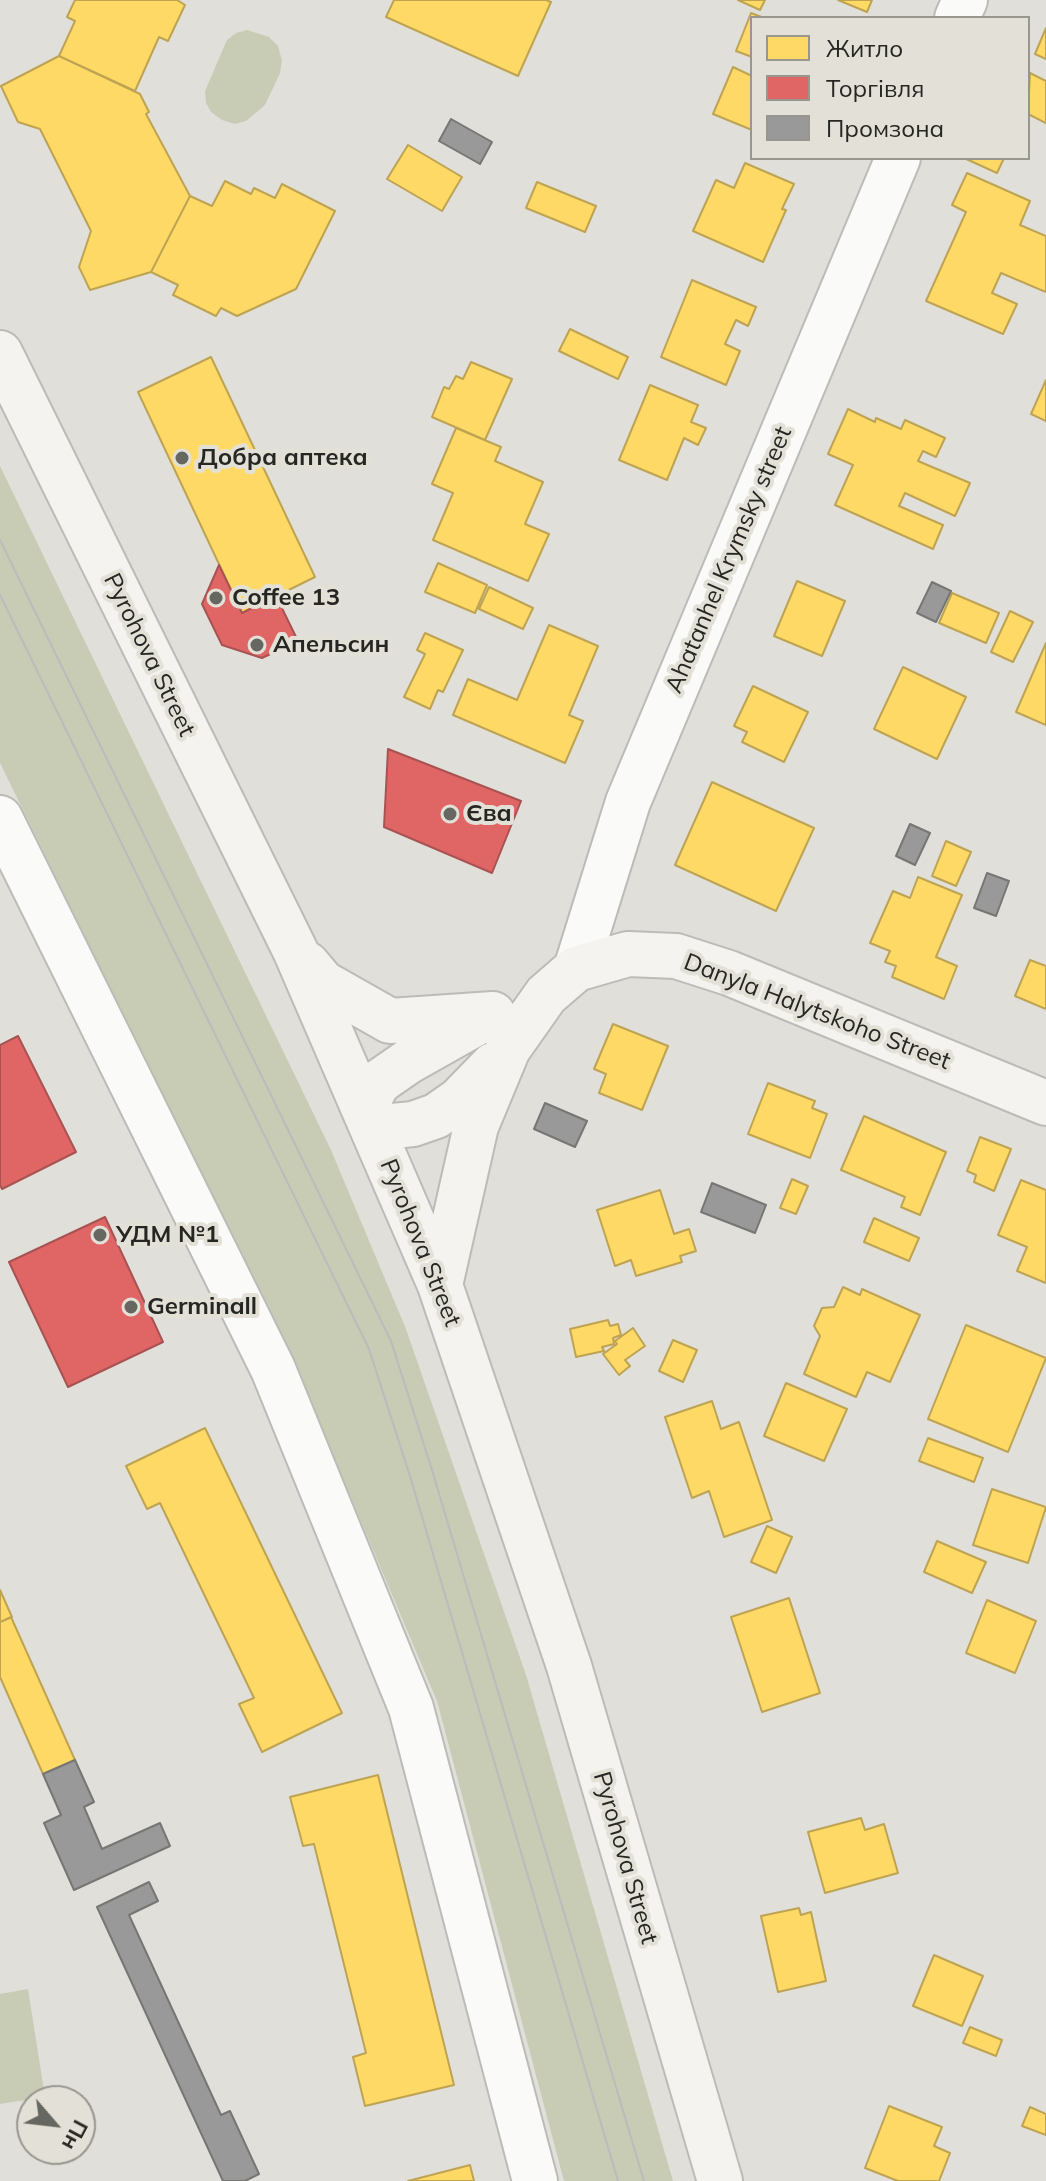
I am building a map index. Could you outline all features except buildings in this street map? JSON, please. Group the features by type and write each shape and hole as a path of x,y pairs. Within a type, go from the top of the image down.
{"main road":[{"name":"Pyrohova Street","path":"0,353 295,950 440,1285 569,1666 720,2181"},
{"path":"295,950 323,983 390,1021 501,1032"},
{"name":"Danyla Halytskoho Street","path":"369,1118 377,1084 409,1061 501,1032 561,982 628,954 676,956 729,973 1046,1103"},
{"path":"369,1118 413,1124 436,1116 459,1100 501,1032"},
{"path":"440,1285 501,1032"}],"street":[{"name":"Ahatanhel Krymsky street","path":"561,982 628,802 897,160"},
{"path":"0,818 273,1369 411,1708 535,2181"}],"green space":[{"path":"247,30 269,37 278,46 282,61 280,73 265,105 246,121 235,124 211,112 205,91 227,40"},
{"path":"0,466 331,1150 406,1329 526,1675 673,2181 564,2181 437,1701 294,1363 0,763"},
{"path":"28,1989 43,2085 16,2085 16,2102 0,2104 0,1994"}],"tram line":[{"path":"0,540 391,1341 644,2181"},
{"path":"0,595 369,1349 410,1476 618,2181"}],"place":[{"name":"Добра аптека","path":"182,458"},
{"name":"Coffee 13","path":"216,598"},
{"name":"Апельсин","path":"257,645"},
{"name":"Єва","path":"450,814"},
{"name":"УДМ №1","path":"100,1235"},
{"name":"Germinall","path":"131,1307"}]}
